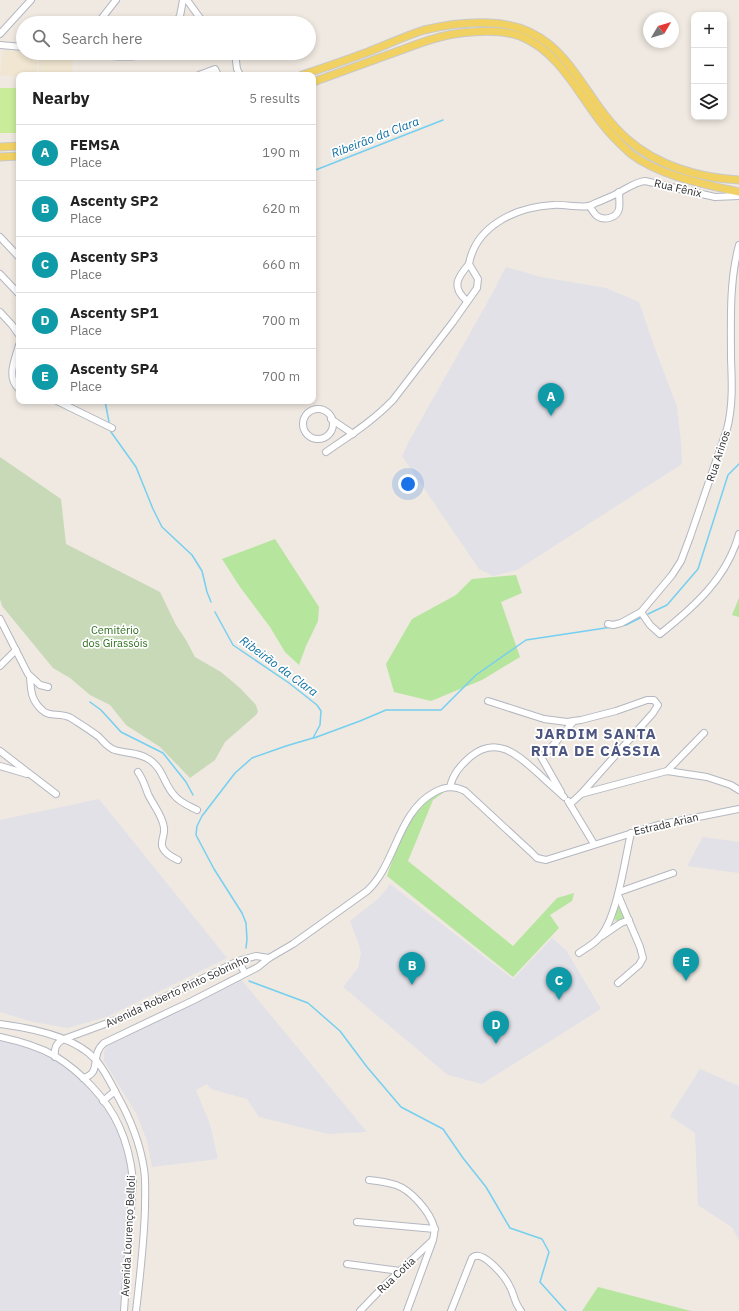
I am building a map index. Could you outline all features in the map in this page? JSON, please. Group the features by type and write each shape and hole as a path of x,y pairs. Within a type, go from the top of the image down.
{"main road":[{"path":"311,72 347,60 424,30 472,23 508,24 527,30 545,40 560,52 609,119 627,139 644,152 660,161 691,172 720,179 739,180"},
{"path":"316,81 430,40 453,34 494,32 519,36 541,49 559,65 601,122 618,142 644,163 692,181 739,192"},
{"path":"0,148 16,146"},
{"path":"0,157 16,156"}],"street":[{"path":"1,32 31,0"},
{"path":"103,16 116,0"},
{"path":"180,16 183,0"},
{"path":"187,0 199,16"},
{"path":"0,45 16,46"},
{"path":"236,60 238,72"},
{"path":"207,72 215,69 216,72"},
{"name":"Rua Fênix","path":"467,301 461,296 458,288 459,276 469,264 471,254 481,237 489,229 509,215 535,206 589,206 637,183 646,181 715,197 739,196"},
{"path":"589,206 600,218 612,217 617,214 619,208 619,192"},
{"path":"0,237 16,255"},
{"name":"Rua Arinos","path":"608,624 613,625 620,623 641,612 666,584 680,561 697,518 731,414 732,278 739,245"},
{"path":"326,452 353,434 393,400 453,322 477,288 478,279 469,264"},
{"path":"0,274 16,291"},
{"path":"0,312 15,324 16,327"},
{"path":"16,355 12,369 12,379 16,387"},
{"path":"63,404 112,428"},
{"path":"331,418 332,429 326,437 316,439 311,437 304,430 303,422 307,414 316,410 324,411 353,434"},
{"path":"641,612 650,625 660,634 682,616 713,586 724,569 739,534"},
{"path":"0,619 30,677 32,697 43,711 50,714 66,716 89,730 116,751 146,757 157,766 174,796 197,810"},
{"path":"0,666 16,650"},
{"path":"30,677 40,685 48,687"},
{"path":"488,701 544,719 568,722 616,712 652,700 657,702 658,705 653,713 581,794 570,804"},
{"path":"548,751 574,721"},
{"path":"667,772 704,733"},
{"path":"491,747 510,750 519,756 564,797 570,804 594,844 546,860 537,858 465,791 450,787 452,778 474,754 491,747"},
{"path":"0,751 56,794"},
{"path":"540,755 564,797"},
{"path":"0,766 31,775"},
{"path":"138,772 163,822 163,848 169,855 178,860"},
{"path":"581,794 667,772 707,777 726,783 739,790"},
{"name":"Avenida Roberto Pinto Sobrinho","path":"83,1078 93,1073 95,1070 97,1051 100,1046 109,1040 186,1004 258,967 269,958 293,944 373,885 405,825 421,802 436,792 450,787"},
{"name":"Estrada Arian","path":"594,844 677,821 739,808"},
{"path":"599,938 609,921 618,893 631,833"},
{"path":"618,893 673,874"},
{"path":"618,893 643,958 639,965 618,983"},
{"path":"579,953 620,923 629,920"},
{"name":"Avenida Roberto Pinto Sobrinho","path":"64,1038 124,1017 238,961 256,956 269,958"},
{"path":"238,961 245,973"},
{"name":"Avenida Lourenço Belloli","path":"0,1024 64,1038 79,1046 95,1059 124,1107 140,1148 144,1168 145,1184 144,1234 136,1311"},
{"name":"Avenida Lourenço Belloli","path":"0,1037 22,1043 55,1056 83,1078 103,1101 115,1118 130,1161 133,1180 124,1311"},
{"path":"55,1056 54,1051 56,1046 64,1038"},
{"path":"103,1101 115,1091"},
{"path":"369,1180 392,1183 406,1189 425,1210 435,1229 433,1240 406,1311"},
{"path":"357,1222 435,1229"},
{"name":"Rua Cotia","path":"360,1311 433,1240"},
{"path":"451,1311 472,1258 478,1255 489,1261 505,1278 512,1290 514,1301 522,1311"},
{"path":"347,1264 400,1271"}],"shaded area":[{"path":"3,50 16,51 16,60 37,60 37,72 16,72 16,77 0,75"},
{"path":"39,60 73,60 72,72 38,72"},
{"path":"506,267 541,277 606,288 639,302 677,407 682,464 517,570 493,576 479,569 402,456"},
{"path":"99,799 227,958 109,1016 68,1028 33,1022 0,1012 0,820"},
{"path":"703,837 739,842 739,873 687,866"},
{"path":"390,884 513,979 552,938 566,950 601,1009 482,1084 448,1075 343,987 358,968 361,953 350,921 379,898"},
{"path":"241,979 367,1132 328,1134 259,1117 247,1099 211,1089 207,1084 196,1090 210,1124 218,1159 152,1167 147,1141 136,1113 104,1061 104,1052 109,1042"},
{"path":"0,1040 13,1041 46,1054 75,1073 100,1099 116,1127 125,1151 129,1174 129,1199 120,1311 0,1311"},
{"path":"700,1069 739,1086 739,1241 733,1228 698,1205 695,1133 670,1116"}],"green space":[{"path":"0,88 16,88 16,133 0,133"},
{"name":"Cemitério dos Girassóis","path":"0,457 61,499 66,544 160,592 176,625 195,657 221,672 240,688 256,705 258,712 256,715 225,742 215,760 190,778 160,747 126,725 110,705 90,695 70,678 53,668 2,606 0,599"},
{"path":"275,539 319,607 318,621 299,665 285,652 270,627 240,587 222,559"},
{"path":"516,575 522,593 501,602 520,657 482,680 431,701 394,692 386,664 412,619 456,595 472,579"},
{"path":"739,598 739,617 732,615"},
{"path":"444,790 447,790 433,800 408,861 513,946 557,898 574,893 572,901 550,915 559,928 513,977 387,876 402,836 412,817 427,799"},
{"path":"620,905 625,919 615,921 617,907"},
{"path":"598,1287 691,1311 582,1311"}],"waterway":[{"name":"Ribeirão da Clara","path":"316,170 443,120"},
{"name":"Ribeirão da Clara","path":"106,404 109,422"},
{"name":"Ribeirão da Clara","path":"111,432 136,467 162,527 192,555 202,571 211,602"},
{"path":"648,614 667,605 698,569 728,475 739,464"},
{"name":"Ribeirão da Clara","path":"215,612 233,645 289,683 317,705 321,711 320,725 313,738 252,758 235,773 202,816 197,826 196,835 214,869 242,913 246,923 246,948"},
{"path":"619,626 626,625 640,618"},
{"path":"314,738 386,710 441,710 476,675 526,640 612,627"},
{"path":"90,702 101,710 121,732 163,753 186,782 193,795"},
{"path":"249,981 308,1003 340,1031 367,1067 401,1107 443,1129 463,1158 486,1187 510,1228 542,1239 549,1252 540,1282 566,1311"}],"place":[{"name":"FEMSA","path":"551,416"},
{"name":"Ascenty SP4","path":"686,981"},
{"name":"Ascenty SP2","path":"412,985"},
{"name":"Ascenty SP3","path":"559,1000"},
{"name":"Ascenty SP1","path":"496,1044"}],"district":[{"name":"JARDIM SANTA RITA DE CÁSSIA","path":"596,742"}]}
